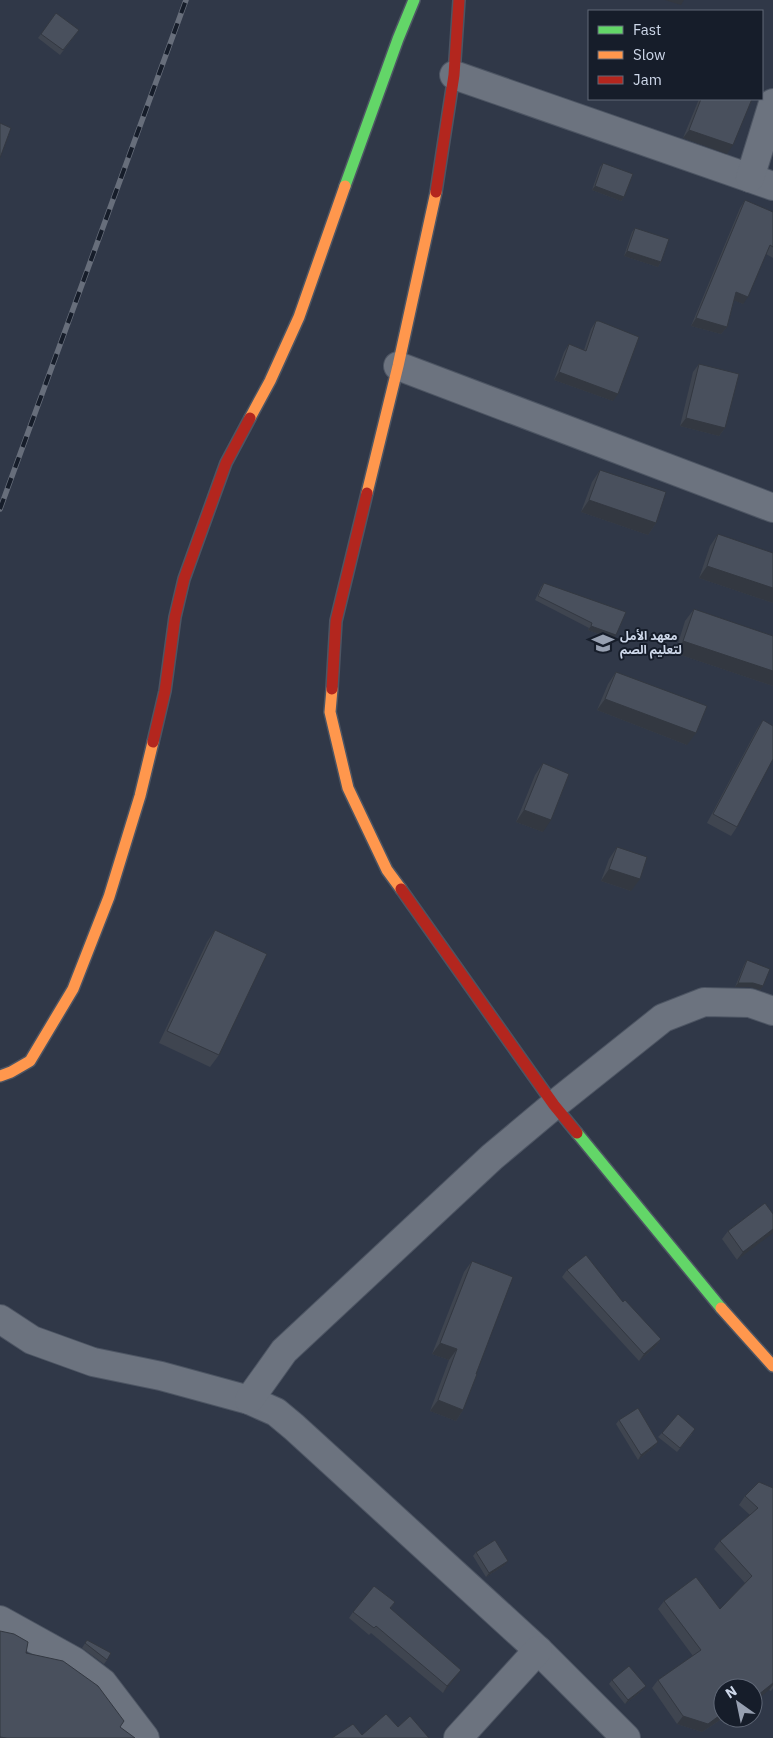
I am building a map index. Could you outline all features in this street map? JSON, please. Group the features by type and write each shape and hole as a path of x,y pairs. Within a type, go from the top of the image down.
{"main road":[{"path":"0,1076 30,1061 73,989 109,897 140,796 165,691 175,617 184,579 226,463 270,381 299,317 398,39 414,0"},
{"path":"459,0 454,75 440,175 398,366 336,621 330,712 348,788 387,870 554,1105 726,1314 773,1366"}],"street":[{"path":"454,75 762,182 773,103"},
{"path":"398,366 773,508"},
{"path":"249,1400 284,1351 492,1157 663,1018 704,1002 750,1003 773,1011"},
{"path":"0,1318 32,1340 92,1362 162,1376 249,1400 276,1412 294,1426 538,1650 626,1738"},
{"path":"0,1620 74,1661 103,1683 145,1738"},
{"path":"458,1738 538,1650"}],"building":[{"path":"56,13 79,30 63,50 41,34"},
{"path":"701,100 752,100 733,145 689,130"},
{"path":"0,123 11,128 0,158"},
{"path":"603,163 633,174 624,197 595,186"},
{"path":"745,200 773,212 773,247 770,245 748,297 736,292 727,327 696,318"},
{"path":"635,228 669,239 661,262 627,251"},
{"path":"596,321 639,337 618,394 559,372 569,344 586,351"},
{"path":"699,364 739,374 725,428 686,418"},
{"path":"600,470 666,492 656,523 589,500"},
{"path":"718,534 773,553 773,588 707,566"},
{"path":"544,583 626,612 616,635 591,626 592,623 538,596"},
{"path":"694,609 773,636 773,671 683,641"},
{"path":"616,672 707,706 696,733 605,699"},
{"path":"763,720 773,726 773,759 737,827 713,814"},
{"path":"543,763 569,774 551,820 524,810"},
{"path":"617,847 647,857 640,879 609,869"},
{"path":"215,930 267,954 219,1055 167,1031"},
{"path":"747,960 770,969 763,986 753,983 738,983"},
{"path":"765,1203 773,1214 773,1229 743,1252 728,1231"},
{"path":"586,1255 623,1302 625,1300 661,1339 644,1354 567,1270"},
{"path":"472,1261 513,1277 463,1410 438,1400 457,1349 440,1343"},
{"path":"638,1408 658,1442 641,1455 619,1420"},
{"path":"678,1414 695,1429 680,1448 662,1433"},
{"path":"759,1482 773,1488 773,1683 763,1691 763,1678 713,1678 713,1720 708,1724 683,1716 658,1680 701,1650 664,1601 696,1577 720,1609 752,1576 720,1541 758,1508 745,1496"},
{"path":"495,1540 508,1561 489,1573 476,1552"},
{"path":"374,1586 395,1602 390,1608 461,1670 447,1686 376,1626 374,1628 353,1612"},
{"path":"0,1631 14,1634 28,1642 26,1653 63,1661 98,1686 124,1721 120,1727 135,1738 0,1737"},
{"path":"87,1640 111,1653 107,1660 85,1643"},
{"path":"629,1666 646,1686 628,1700 612,1680"},
{"path":"386,1714 398,1727 410,1716 429,1738 332,1738 353,1724 362,1735"}],"railway":[{"path":"0,509 186,0"}],"traffic: fast":[{"path":"345,186 414,0"},
{"path":"577,1133 721,1308"}],"traffic: slow":[{"path":"250,418 270,381 299,317 345,186"},
{"path":"367,493 398,366 436,192"},
{"path":"332,689 330,712 348,788 387,870 401,889"},
{"path":"0,1076 30,1061 73,989 109,897 140,796 153,742"},
{"path":"721,1308 773,1366"}],"traffic: jam":[{"path":"436,192 454,75 459,0"},
{"path":"153,742 165,691 175,617 184,579 226,463 250,418"},
{"path":"332,689 336,621 367,493"},
{"path":"401,889 554,1105 577,1133"}],"place":[{"name":"معهد الأمل لتعليم الصم","path":"603,643"}]}
